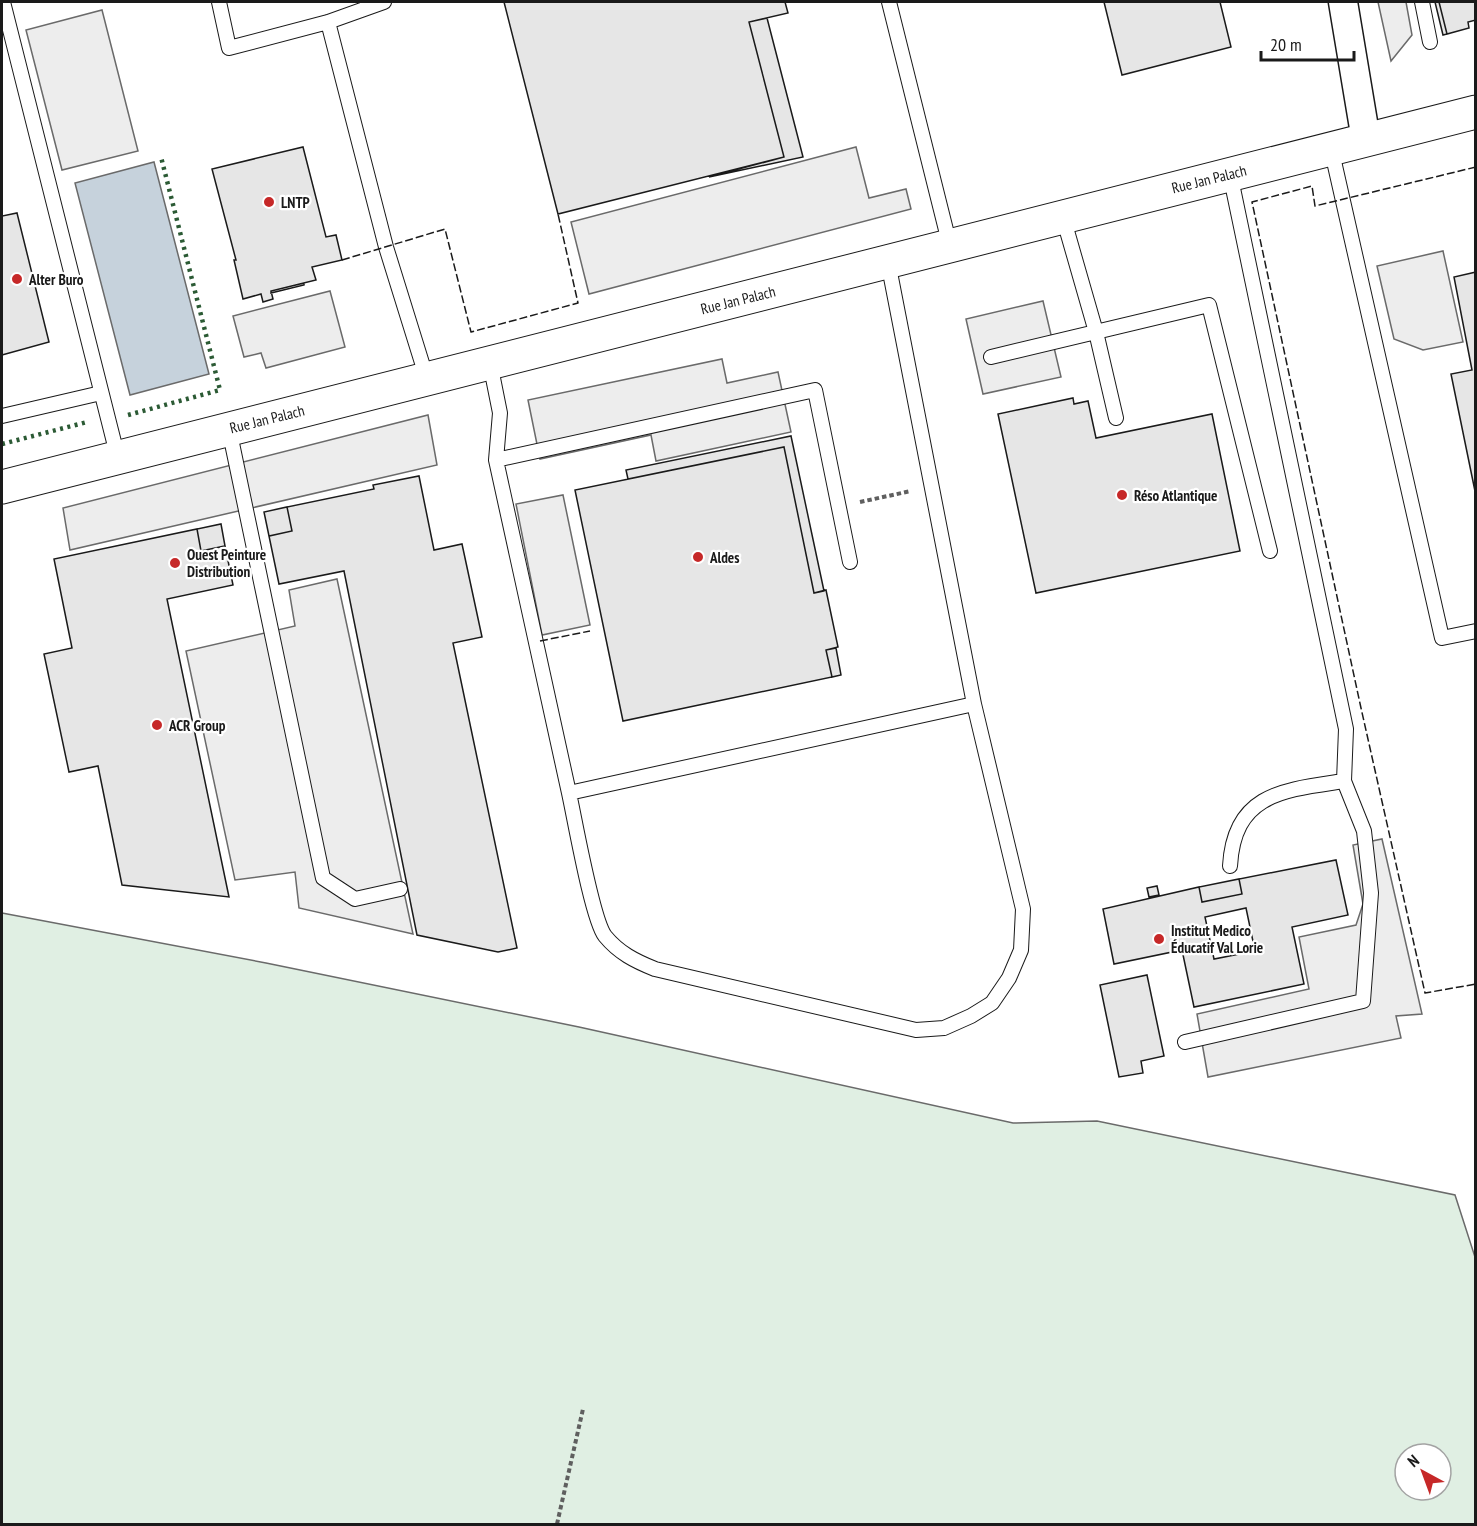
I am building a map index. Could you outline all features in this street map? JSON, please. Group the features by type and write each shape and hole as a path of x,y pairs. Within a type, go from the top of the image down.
{"street":[{"path":"1343,2 1366,140"},
{"name":"Rue Jan Palach","path":"2,487 1476,112"}],"lane":[{"path":"3,2 118,458"},
{"path":"219,2 229,48 328,22 384,2"},
{"path":"890,2 950,246"},
{"path":"1422,2 1431,42"},
{"path":"328,22 386,247 427,379"},
{"path":"1331,148 1442,638 1476,631"},
{"path":"1185,1042 1363,1001 1371,893 1364,831 1344,781 1346,729 1230,174"},
{"path":"1063,217 1096,332 1116,418"},
{"path":"490,363 500,413 496,460 594,904 604,935 626,957 655,969 916,1030 944,1028 992,1004 1009,978 1021,950 1023,909 974,704 888,262"},
{"path":"990,357 1209,304 1270,551"},
{"path":"496,460 814,390 850,562"},
{"path":"2,416 101,393"},
{"path":"229,429 323,878 355,899 400,889"},
{"path":"569,793 974,704"},
{"path":"1230,866 1232,840 1241,820 1267,799 1288,790 1344,781"}],"path":[{"path":"838,507 932,487"},
{"path":"557,1524 583,1409"}],"green space":[{"path":"2,913 266,963 579,1027 1013,1123 1097,1121 1455,1195 1475,1257 1475,1524 2,1524"}],"shaded area":[{"path":"1378,2 1406,2 1412,35 1391,61"},
{"path":"102,10 138,151 62,170 26,30"},
{"path":"856,147 869,198 906,189 911,209 589,294 571,222"},
{"path":"154,162 209,374 130,395 75,183"},
{"path":"1443,251 1463,342 1423,350 1394,339 1377,266"},
{"path":"330,291 345,347 266,368 261,353 244,357 233,316"},
{"path":"1043,301 1061,377 983,394 966,319"},
{"path":"722,359 727,383 778,372 791,432 656,461 651,435 540,459 528,400"},
{"path":"428,415 437,465 70,550 63,508"},
{"path":"563,495 590,625 542,635 516,504"},
{"path":"337,579 413,934 299,908 295,872 235,880 186,651 295,626 289,590"},
{"path":"1382,839 1422,1014 1396,1016 1401,1038 1208,1077 1197,1014 1309,989 1299,937 1356,925 1363,904 1353,845"}],"building":[{"path":"504,2 785,2 788,13 749,22 784,157 558,214"},
{"path":"1104,2 1220,2 1231,47 1122,75"},
{"path":"1435,2 1439,2 1447,34 1443,35"},
{"path":"1439,2 1476,2 1476,20 1468,22 1469,28 1447,34"},
{"path":"767,18 803,157 709,177 784,157 749,22"},
{"name":"LNTP","path":"303,147 326,237 336,235 342,260 312,267 316,280 271,291 273,299 263,302 261,294 243,299 234,260 236,260 212,169"},
{"name":"Alter Buro","path":"17,213 49,342 2,355 2,216"},
{"path":"1476,272 1476,496 1451,374 1472,370 1454,277"},
{"path":"304,283 304,285 271,293 271,291"},
{"name":"Réso Atlantique","path":"1073,398 1074,404 1088,401 1096,438 1212,414 1240,551 1036,593 998,414"},
{"path":"791,436 824,591 814,593 784,447 628,479 626,470"},
{"name":"Aldes","path":"784,447 814,593 826,590 838,647 826,650 832,677 623,721 575,490"},
{"path":"419,476 434,550 462,544 482,637 453,643 517,948 498,952 417,935 344,571 279,584 269,536 292,531 287,507 374,489 373,485"},
{"path":"287,507 292,531 269,536 264,512"},
{"path":"221,524 225,546 201,551 197,529"},
{"path":"197,529 201,551 225,546 233,585 167,599 229,897 122,885 98,766 69,772 44,654 72,648 54,559"},
{"path":"836,648 841,675 832,677 826,650"},
{"name":"Institut Medico Éducatif Val Lorie","path":"1336,860 1348,915 1292,927 1304,984 1194,1007 1182,950 1114,964 1103,909 1199,887 1202,902 1242,894 1239,879","holes":["1246,908 1255,951 1214,959 1205,917"]},
{"path":"1239,879 1242,894 1202,902 1199,887"},
{"path":"1157,886 1159,895 1149,897 1147,888"},
{"path":"1147,975 1164,1056 1141,1061 1143,1073 1119,1077 1100,985"}],"hedge":[{"path":"128,415 220,390 161,157"},
{"path":"2,444 87,422"}],"fence":[{"path":"1476,167 1315,206 1312,186 1252,202 1425,993 1476,984"},
{"path":"342,260 445,229 471,332 578,303 558,214"},
{"path":"540,641 590,631"}],"place":[{"name":"LNTP","path":"269,202"},
{"name":"Alter Buro","path":"17,279"},
{"name":"Réso Atlantique","path":"1122,495"},
{"name":"Aldes","path":"698,557"},
{"name":"Ouest Peinture Distribution","path":"175,563"},
{"name":"ACR Group","path":"157,725"},
{"name":"Institut Medico Éducatif Val Lorie","path":"1159,939"}]}
